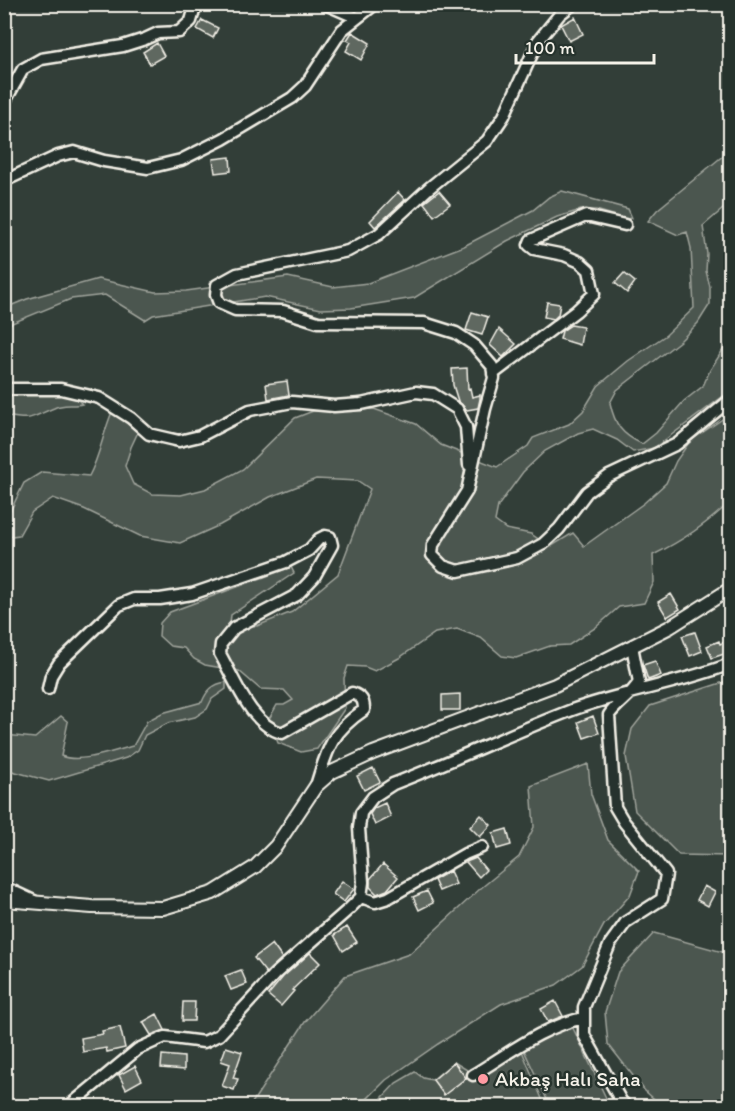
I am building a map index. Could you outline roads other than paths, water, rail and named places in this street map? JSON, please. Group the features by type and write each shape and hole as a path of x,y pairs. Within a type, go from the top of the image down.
{"street":[{"path":"4,103 22,69 41,59 123,46 158,33 179,32 191,21 196,4"},
{"path":"325,4 357,18"},
{"path":"4,181 58,156 74,152 104,161 148,168 181,160 223,139 292,98 304,86 342,30 375,4"},
{"path":"573,4 560,14 538,41 504,116 487,141 429,188 379,234 348,251 237,274 218,285 216,295 219,303 235,310 283,311 318,322 424,323 456,333 474,345 492,366 493,374 467,491 433,545 432,555 444,566 458,571 517,558 543,544 559,529 587,492 609,476 677,444 730,400"},
{"path":"493,374 576,311 594,294 589,270 580,262 564,255 534,249 529,244 531,240 586,216 625,225"},
{"path":"4,389 61,389 99,398 131,418 149,434 179,441 200,436 250,410 292,402 334,406 361,404 416,392 433,394 457,410 466,428 470,477"},
{"path":"4,900 92,907 163,908 213,893 255,867 269,853 295,820 316,786 325,755 332,743 345,724 364,710 364,700 352,693 282,733 271,730 253,713 220,654 220,644 234,628 297,595 314,576 332,545 330,537 319,539 309,550 286,562 192,594 160,599 134,599 119,605 59,663 51,676 48,689"},
{"path":"316,786 332,772 373,753 555,685 670,627 730,589"},
{"path":"626,1107 584,1035 584,1007 610,944 626,922 662,899 665,889 666,874 624,822 615,807 609,715 616,705 634,691 639,682 632,646"},
{"path":"69,1107 138,1049 165,1037 204,1041 219,1035 275,974 361,897 363,882 359,828 361,813 373,797 393,784 572,710 634,691 700,676 730,664"},
{"path":"361,897 375,902 388,898 482,847"},
{"path":"4,887 40,903"},
{"path":"473,1075 549,1029 584,1018"}],"place":[{"name":"Akbaş Halı Saha","path":"483,1079"}]}
